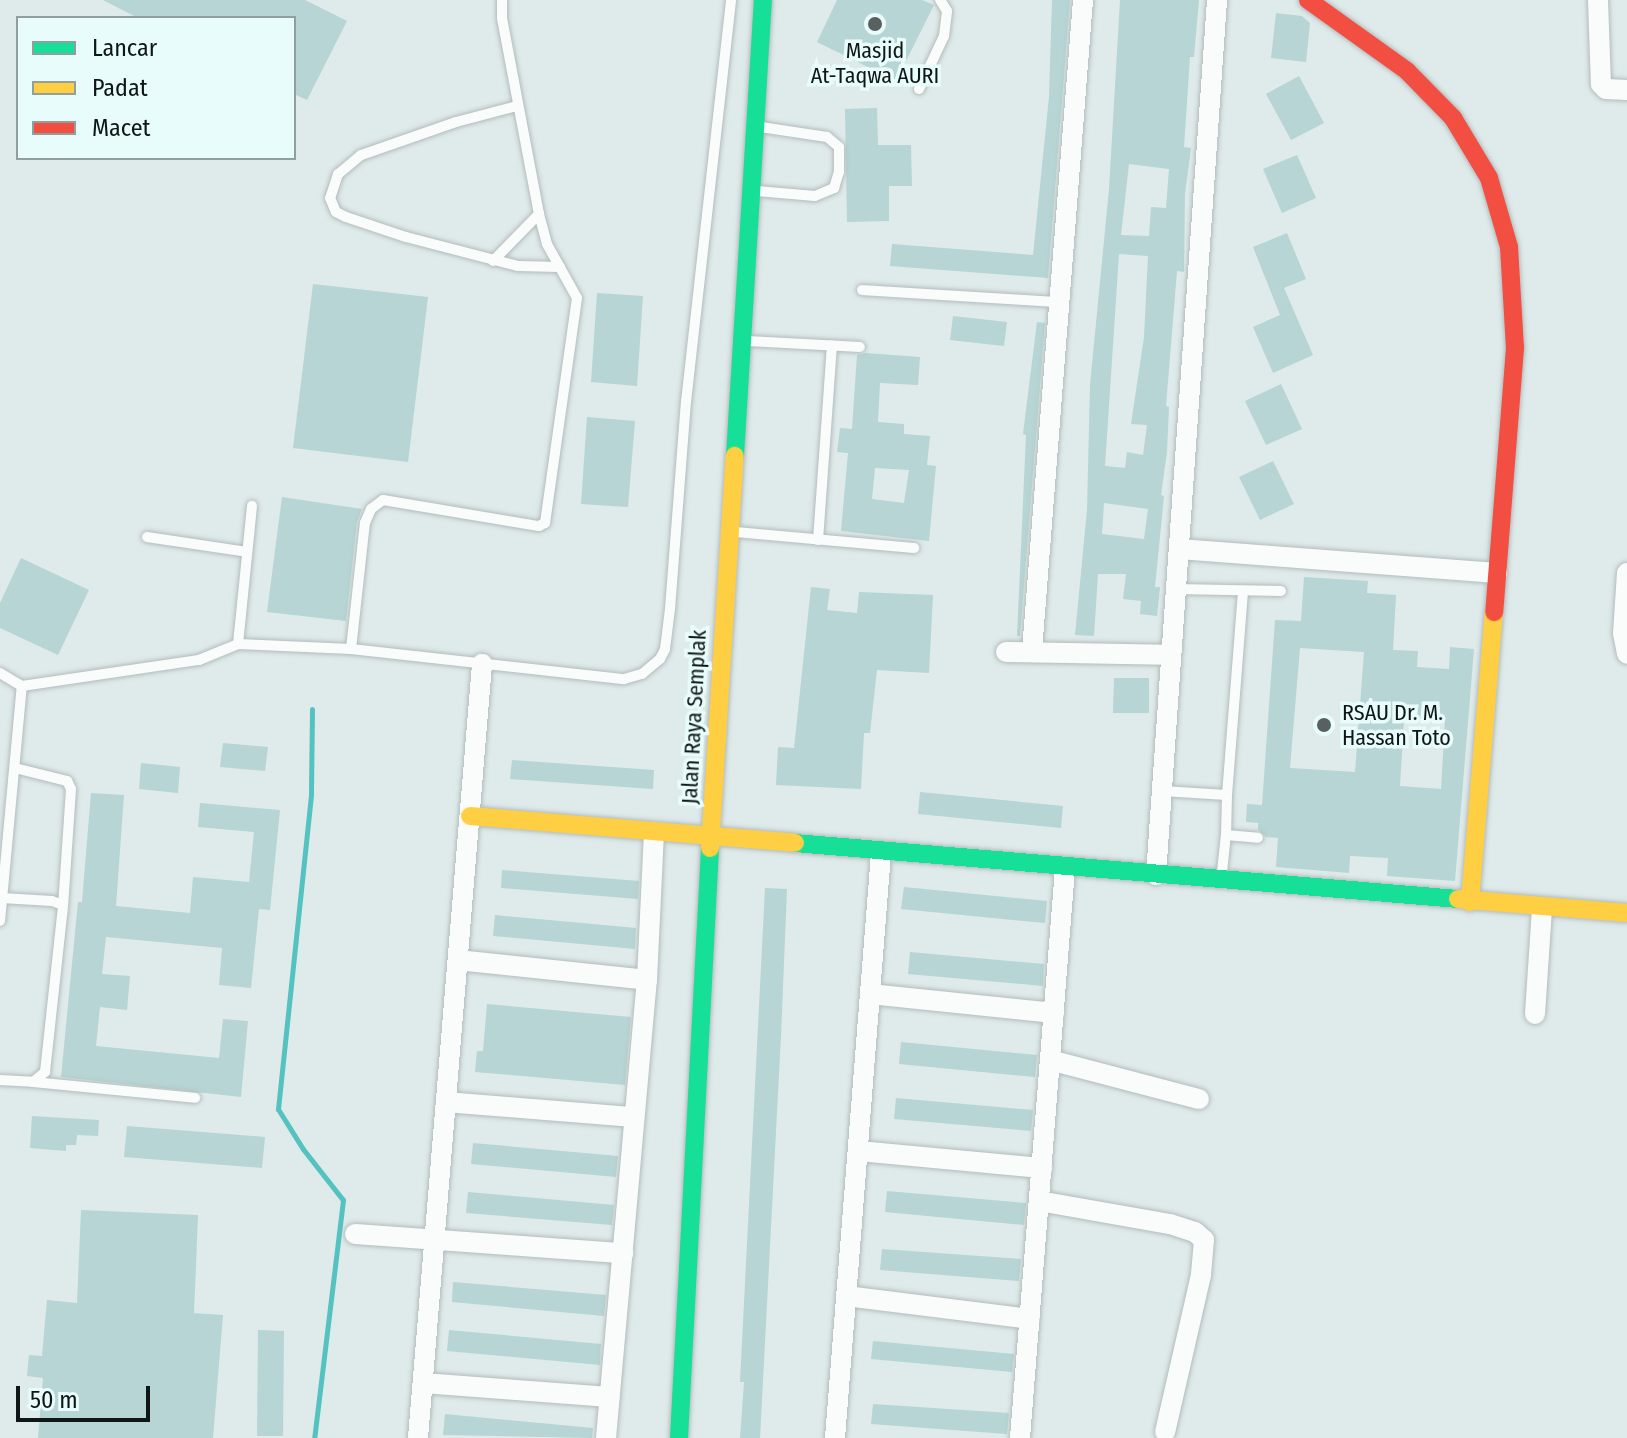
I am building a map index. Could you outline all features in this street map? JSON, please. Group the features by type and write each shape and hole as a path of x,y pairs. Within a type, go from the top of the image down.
{"street":[{"name":"Jalan Raya Semplak","path":"679,1438 711,836 763,0"},
{"path":"1032,651 1083,0"},
{"path":"1156,875 1217,0"},
{"path":"1308,0 1407,71 1453,118 1489,178 1502,215 1515,313 1470,902"},
{"path":"1598,0 1601,84 1606,89 1627,90"},
{"path":"1179,549 1497,573"},
{"path":"1627,573 1623,633 1627,654"},
{"path":"1006,652 1171,655"},
{"path":"418,1438 482,664"},
{"path":"470,816 1065,869 1627,913"},
{"path":"606,1438 647,980 654,832"},
{"path":"835,1438 881,853"},
{"path":"1020,1438 1065,869"},
{"path":"1535,1014 1542,908"},
{"path":"458,960 647,980"},
{"path":"870,994 1054,1013"},
{"path":"1050,1060 1199,1099"},
{"path":"446,1102 633,1117"},
{"path":"858,1151 1042,1168"},
{"path":"1039,1201 1170,1224 1195,1232 1204,1240 1201,1275 1165,1432"},
{"path":"355,1234 623,1253"},
{"path":"846,1296 1030,1319"},
{"path":"423,1383 609,1397"}],"lane":[{"path":"351,649 365,523 371,509 383,500 539,526 545,523 577,298 547,244 539,214 517,106 502,0"},
{"path":"0,673 22,686 199,660 238,644 351,649 624,679 642,674 665,649 686,402 731,0"},
{"path":"919,89 944,36 947,11 940,0"},
{"path":"517,106 456,122 361,155 338,174 330,198 336,212 346,217 493,261 541,269 560,267"},
{"path":"751,190 815,196 834,188 839,172 839,147 827,137 755,126"},
{"path":"493,261 539,214"},
{"path":"862,290 1060,302"},
{"path":"742,340 860,347"},
{"path":"818,540 832,346"},
{"path":"238,644 252,506"},
{"path":"730,532 914,548"},
{"path":"147,537 247,552"},
{"path":"1176,589 1281,591"},
{"path":"1222,872 1243,592"},
{"path":"0,921 22,686"},
{"path":"15,768 67,781 71,789 47,1062 45,1072 33,1082"},
{"path":"1162,791 1227,795"},
{"path":"1226,835 1258,838"},
{"path":"2,898 52,901 63,905"},
{"path":"0,1080 195,1098"}],"building":[{"path":"103,0 305,0 347,21 307,100 296,95 296,16 134,16"},
{"name":"Masjid At-Taqwa AURI","path":"837,0 922,0 934,5 896,81 817,42"},
{"path":"1052,0 1070,0 1048,278 890,266 892,244 1033,255 1049,97"},
{"path":"1120,0 1199,0 1194,57 1190,57 1184,147 1191,148 1185,194 1184,272 1177,271 1166,406 1169,407 1167,452 1155,587 1160,587 1157,616 1140,614 1141,601 1123,599 1126,574 1098,574 1094,636 1075,635 1087,510 1090,385 1109,189","holes":["1129,164 1169,169 1166,208 1151,207 1149,236 1121,235","1119,254 1148,256 1144,337 1131,424 1147,425 1143,455 1127,452 1125,468 1105,466","1104,503 1148,509 1144,539 1102,534"]},
{"path":"1276,13 1302,16 1310,23 1306,62 1271,58"},
{"path":"1299,76 1324,123 1291,140 1266,94"},
{"path":"877,108 878,145 911,145 912,186 889,186 889,221 847,222 845,109"},
{"path":"1297,155 1316,198 1282,213 1263,169"},
{"path":"1287,233 1306,279 1284,288 1313,355 1273,373 1253,327 1280,315 1253,247"},
{"path":"313,284 428,297 408,462 293,448"},
{"path":"597,293 643,296 637,386 591,382"},
{"path":"953,316 1007,322 1004,346 950,340"},
{"path":"1037,322 1045,323 1020,636 1017,636 1026,435 1023,434"},
{"path":"857,355 920,357 918,385 880,383 878,422 904,424 904,434 930,436 927,465 936,466 929,541 841,531 848,453 837,452 840,428 852,429","holes":["875,468 909,470 904,503 872,499"]},
{"path":"1281,384 1302,429 1266,445 1245,401"},
{"path":"587,417 635,421 628,507 581,504"},
{"path":"1273,461 1294,504 1260,520 1239,477"},
{"path":"282,497 362,509 357,522 346,621 267,612"},
{"path":"21,558 89,590 58,655 0,628 0,603"},
{"path":"1304,577 1368,581 1367,593 1396,595 1393,650 1418,651 1417,667 1449,669 1450,647 1474,649 1455,881 1387,876 1388,858 1350,856 1349,873 1276,867 1278,838 1266,837 1258,830 1258,823 1246,822 1247,804 1262,805 1275,620 1301,621","holes":["1300,648 1364,652 1355,772 1290,768","1404,718 1445,720 1441,789 1400,786"]},
{"path":"811,587 830,589 827,610 857,613 859,592 933,595 929,673 877,670 870,733 864,733 861,789 776,785 778,747 794,748"},
{"path":"1114,678 1149,678 1149,713 1113,713"},
{"path":"223,743 268,747 265,771 220,767"},
{"path":"512,760 654,770 653,789 510,779"},
{"path":"141,763 180,767 178,793 139,789"},
{"path":"920,792 1063,806 1061,828 918,814"},
{"path":"91,793 124,795 116,906 190,913 193,877 249,882 254,832 198,827 200,803 280,810 270,910 259,909 251,988 219,985 222,948 106,937 102,974 130,976 127,1010 100,1007 96,1046 219,1058 223,1019 248,1021 241,1097 61,1077 78,902 82,902"},
{"path":"502,870 639,881 638,899 501,888"},
{"path":"904,887 1047,901 1045,923 901,909"},
{"path":"765,888 787,889 781,1036 760,1438 740,1438 744,1382 740,1382"},
{"path":"495,915 636,928 635,949 493,936"},
{"path":"910,952 1044,964 1043,986 908,974"},
{"path":"487,1004 631,1017 625,1085 475,1072 477,1051 483,1051"},
{"path":"901,1042 1037,1055 1035,1077 899,1064"},
{"path":"896,1098 1033,1110 1031,1131 894,1119"},
{"path":"32,1116 99,1120 98,1136 77,1135 76,1145 66,1145 66,1151 30,1148"},
{"path":"127,1126 265,1137 262,1168 124,1157"},
{"path":"473,1143 618,1156 616,1177 471,1164"},
{"path":"887,1191 1026,1203 1024,1225 885,1212"},
{"path":"468,1192 614,1205 612,1225 466,1213"},
{"path":"81,1210 198,1215 194,1313 223,1315 213,1438 38,1438 43,1378 27,1376 29,1355 42,1356 47,1300 77,1303"},
{"path":"882,1249 1021,1259 1019,1281 880,1270"},
{"path":"453,1282 606,1295 604,1316 452,1302"},
{"path":"258,1330 284,1331 283,1436 257,1436"},
{"path":"449,1330 601,1344 600,1365 447,1351"},
{"path":"873,1341 1014,1354 1012,1372 871,1359"},
{"path":"873,1404 1009,1413 1007,1434 871,1424"},
{"path":"445,1414 593,1428 592,1438 443,1435"}],"waterway":[{"path":"312,709 311,795 278,1109 303,1149 343,1200 314,1438"}],"traffic: fast":[{"path":"735,456 763,0"},
{"path":"795,843 1458,899"},
{"path":"679,1438 710,848"}],"traffic: slow":[{"path":"710,848 735,456"},
{"path":"1470,902 1494,612"},
{"path":"470,816 795,843"},
{"path":"1458,899 1627,913"}],"traffic: jam":[{"path":"1308,0 1407,71 1453,118 1489,178 1509,247 1515,348 1494,612"}],"place":[{"name":"Masjid At-Taqwa AURI","path":"875,24"},
{"name":"RSAU Dr. M. Hassan Toto","path":"1324,725"}]}
